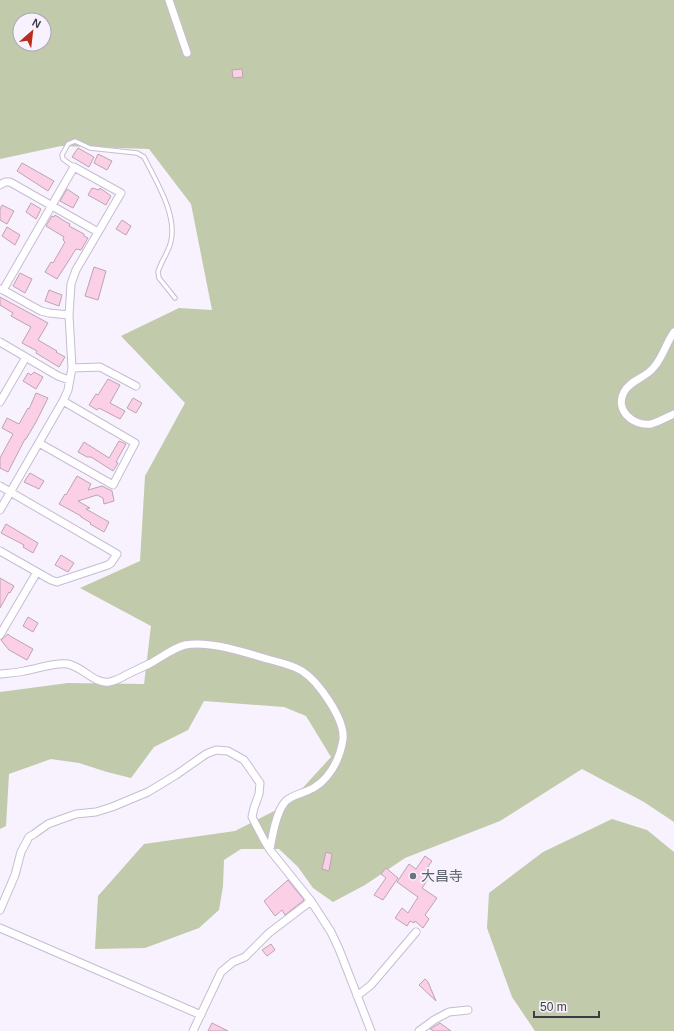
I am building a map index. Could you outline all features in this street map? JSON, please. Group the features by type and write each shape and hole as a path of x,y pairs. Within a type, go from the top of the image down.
{"street":[{"path":"169,0 187,53"},
{"path":"0,510 68,390 72,368 69,315 70,290 73,278 121,193 74,167 2,289 41,311 69,315"},
{"path":"0,184 10,182 98,232"},
{"path":"674,332 653,369 630,384 624,392 621,405 624,412 630,419 639,424 652,424 674,414"},
{"path":"0,342 58,376 69,380"},
{"path":"0,402 26,357"},
{"path":"72,368 100,367 136,386"},
{"path":"39,443 113,485 135,443 63,401"},
{"path":"0,486 117,554 108,565 62,581 54,582 0,551"},
{"path":"0,635 37,572"},
{"path":"0,674 24,672 61,664 68,664 93,677 111,682 179,647 198,644 242,651 289,665 301,671 311,678 324,694 340,722 343,730 343,739 333,769 322,782 308,791 297,794 286,801 280,811 270,850"},
{"path":"0,910 15,875 21,852 29,837 48,824 76,814 96,812 112,807 148,792 206,754 216,750 228,751 244,760 260,783 259,794 252,817 270,850 312,901 331,932 339,948 371,1031"},
{"path":"194,1031 217,979 227,966 245,957 269,933 312,901"},
{"path":"0,928 201,1015"},
{"path":"357,996 371,984 416,932"},
{"path":"419,1031 434,1020 449,1012 468,1010"}],"lane":[{"path":"74,167 63,159 62,155 68,144 75,141 90,148 137,153 144,157 168,209 172,234 171,243 158,272 159,278 175,298"}],"green space":[{"path":"0,0 674,0 674,822 644,802 582,769 500,821 405,858 365,885 333,902 313,888 298,867 279,849 241,849 224,860 223,886 219,910 199,928 145,948 95,949 98,896 144,844 235,831 288,804 331,757 306,716 284,707 204,701 188,730 154,747 131,778 79,763 51,759 9,774 6,826 0,829 0,692 68,683 144,684 151,626 80,588 140,561 145,476 185,403 121,336 179,308 212,310 191,204 149,149 61,146 0,159"},
{"path":"612,819 647,830 674,852 674,1031 535,1031 512,997 487,928 489,893 543,852"}],"building":[{"path":"242,69 243,77 233,78 232,70"},
{"path":"78,148 94,157 89,167 72,157"},
{"path":"98,154 112,161 107,170 94,163"},
{"path":"22,163 54,181 48,191 17,171"},
{"path":"92,188 99,190 100,188 111,196 106,205 88,195"},
{"path":"67,189 79,197 73,208 60,201"},
{"path":"31,203 41,209 36,219 26,212"},
{"path":"2,205 14,211 7,224 0,220 0,209"},
{"path":"55,215 88,238 81,250 76,249 57,279 45,272 51,262 53,263 65,242 63,240 64,237 46,226 52,216 54,217"},
{"path":"122,220 131,226 126,235 116,229"},
{"path":"7,227 20,235 15,245 2,236"},
{"path":"94,267 106,271 98,300 85,296"},
{"path":"20,273 32,279 25,293 13,286"},
{"path":"49,290 62,295 59,306 45,301"},
{"path":"0,297 48,323 38,340 65,357 59,367 36,353 37,351 22,343 31,327 11,316 13,313 0,305"},
{"path":"34,372 43,377 36,389 23,381 28,373 31,375"},
{"path":"108,379 120,385 110,403 125,411 120,419 99,408 97,410 89,405 96,394 98,395"},
{"path":"36,393 48,398 8,472 0,468 0,458 13,434 2,428 7,418 19,424 28,408 29,409"},
{"path":"133,398 142,403 136,413 127,408"},
{"path":"119,441 126,444 116,462 118,463 113,471 91,457 87,457 78,452 84,442 109,458"},
{"path":"30,473 44,481 39,489 24,482"},
{"path":"77,476 91,484 88,490 102,486 112,491 114,501 104,504 103,498 97,495 78,501 90,508 86,509 109,522 104,532 90,524 91,523 81,516 59,504"},
{"path":"6,524 38,543 33,553 23,547 24,545 1,533"},
{"path":"61,555 74,563 68,572 55,565"},
{"path":"0,578 14,586 0,608"},
{"path":"28,617 38,623 33,632 23,626"},
{"path":"8,634 33,649 27,660 9,650 1,640"},
{"path":"326,852 332,854 329,871 322,869"},
{"path":"425,856 432,861 423,874 429,878 422,888 437,898 425,915 429,919 423,928 415,921 414,923 410,921 407,926 395,918 402,908 408,913 418,897 397,882 409,864 416,869"},
{"path":"386,868 398,878 383,900 374,895 386,878 381,874"},
{"path":"288,880 304,900 285,915 282,910 275,916 264,901"},
{"path":"271,944 275,950 267,956 262,950"},
{"path":"425,979 428,982 436,1001 419,985"},
{"path":"212,1023 228,1031 208,1031"},
{"path":"440,1023 451,1031 434,1031 430,1029"}],"place":[{"name":"大昌寺","path":"413,876"}]}
